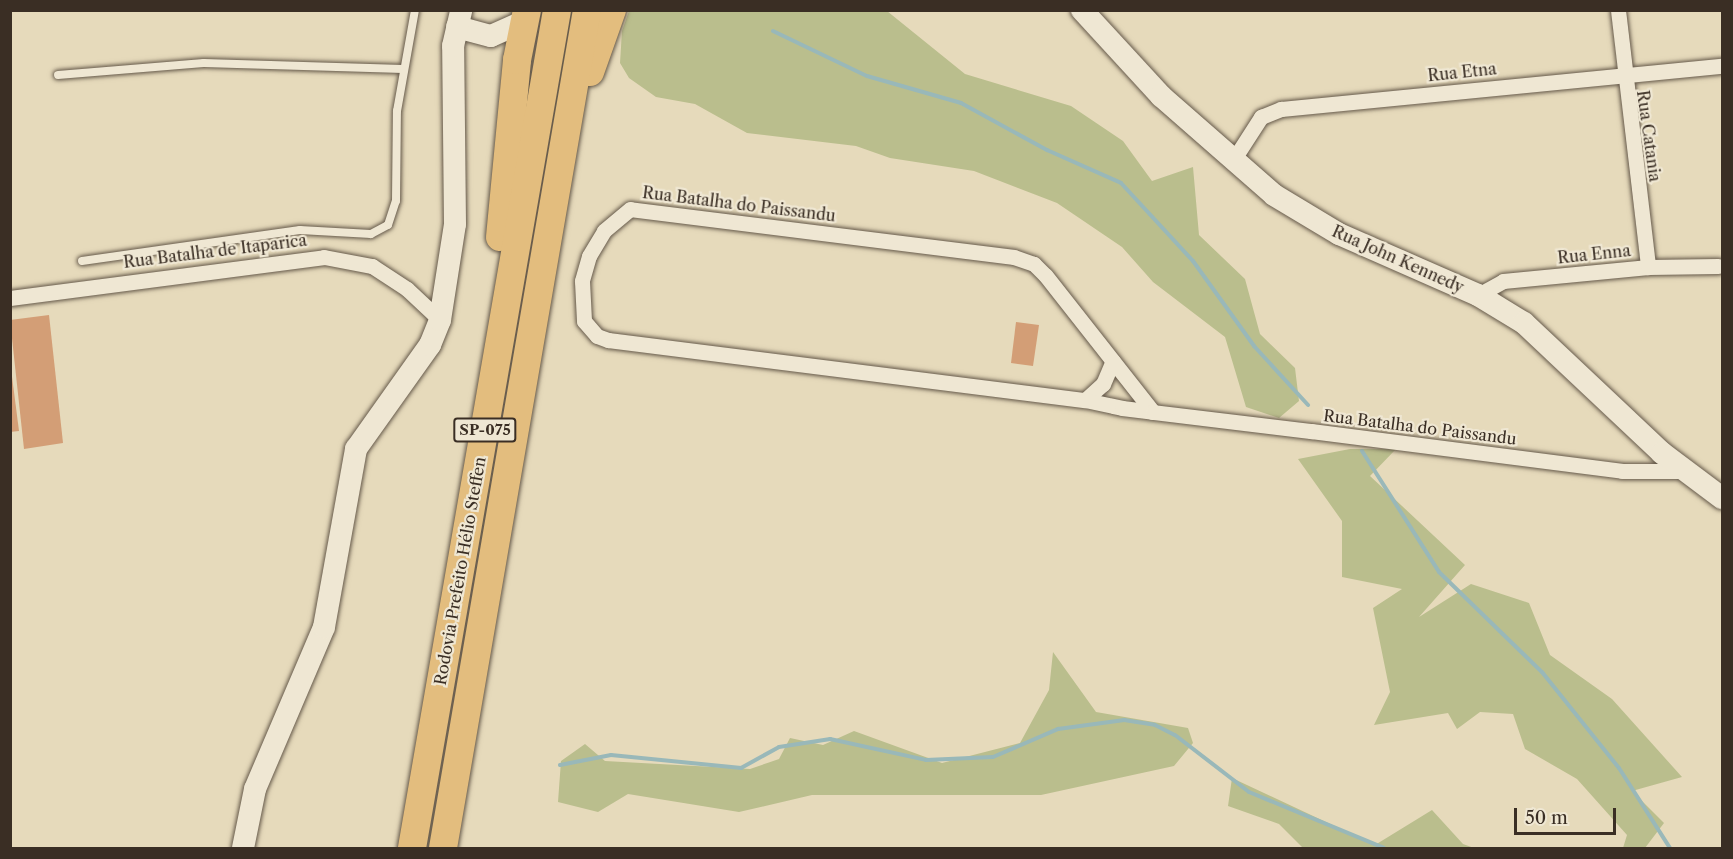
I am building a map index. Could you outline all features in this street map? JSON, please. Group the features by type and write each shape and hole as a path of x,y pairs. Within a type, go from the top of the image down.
{"highway":[{"name":"Rodovia Prefeito Hélio Steffen","path":"412,849 557,10"},
{"name":"Rodovia Prefeito Hélio Steffen","path":"443,849 587,10"},
{"path":"566,130 612,10"},
{"path":"464,549 517,60 525,16"}],"street":[{"name":"Rua John Kennedy","path":"1082,10 1161,96 1232,162 1307,217 1478,295 1524,323 1684,471 1722,498"},
{"name":"Rua Catania","path":"1618,10 1622,74 1648,267"},
{"path":"491,36 525,16"},
{"path":"243,849 255,789 324,627 357,449 430,345 440,320 455,224 453,46 459,19 491,36 517,60"},
{"name":"Rua Etna","path":"1232,162 1261,117 1281,109 1722,66"},
{"name":"Rua Batalha do Paissandu","path":"1153,411 1045,275 1034,264 1014,257 630,209 604,231 589,256 582,281 584,321 597,336 608,340 1085,400 1153,411 1622,471 1684,471"},
{"name":"Rua Batalha de Itaparica","path":"10,297 324,257 372,266 407,289 440,320"},
{"name":"Rua Enna","path":"1478,295 1503,281 1648,267 1718,266"},
{"path":"1085,400 1103,384 1113,361"}],"lane":[{"path":"82,261 300,230 371,234 388,225 396,201 397,111 403,69 416,10"},
{"path":"58,75 204,63 403,69"}],"green space":[{"path":"629,11 887,11 965,74 1071,106 1123,141 1152,181 1193,167 1199,235 1245,279 1260,334 1295,368 1299,401 1279,418 1246,407 1225,337 1153,282 1122,247 1057,203 974,171 890,158 856,146 747,133 695,104 656,97 629,78 620,63 622,31"},
{"path":"1350,449 1396,449 1370,476 1465,565 1419,617 1471,584 1529,603 1550,655 1612,699 1682,777 1632,791 1664,823 1645,848 1623,848 1627,835 1577,779 1525,749 1513,714 1480,712 1457,729 1448,713 1374,725 1390,692 1373,608 1402,589 1342,577 1342,521 1298,459"},
{"path":"1053,652 1096,712 1188,728 1193,743 1174,766 1041,795 812,795 739,812 628,794 598,812 558,802 561,761 585,744 605,761 750,769 779,759 790,738 823,745 854,731 942,763 1020,743 1049,690"},
{"path":"1232,778 1375,845 1432,810 1463,844 1474,848 1303,848 1279,824 1228,806"}],"building":[{"path":"49,315 63,443 24,449 10,320"},
{"path":"1016,322 1039,325 1033,366 1011,363"},
{"path":"10,361 19,431 10,432"}],"waterway":[{"path":"773,31 867,76 961,103 1047,150 1121,183 1193,261 1254,346 1308,405"},
{"path":"1362,451 1439,572 1542,672 1619,768 1670,848"},
{"path":"560,765 611,755 741,768 779,747 830,739 926,760 993,757 1058,729 1124,720 1155,725 1175,735 1249,792 1384,848"}]}
